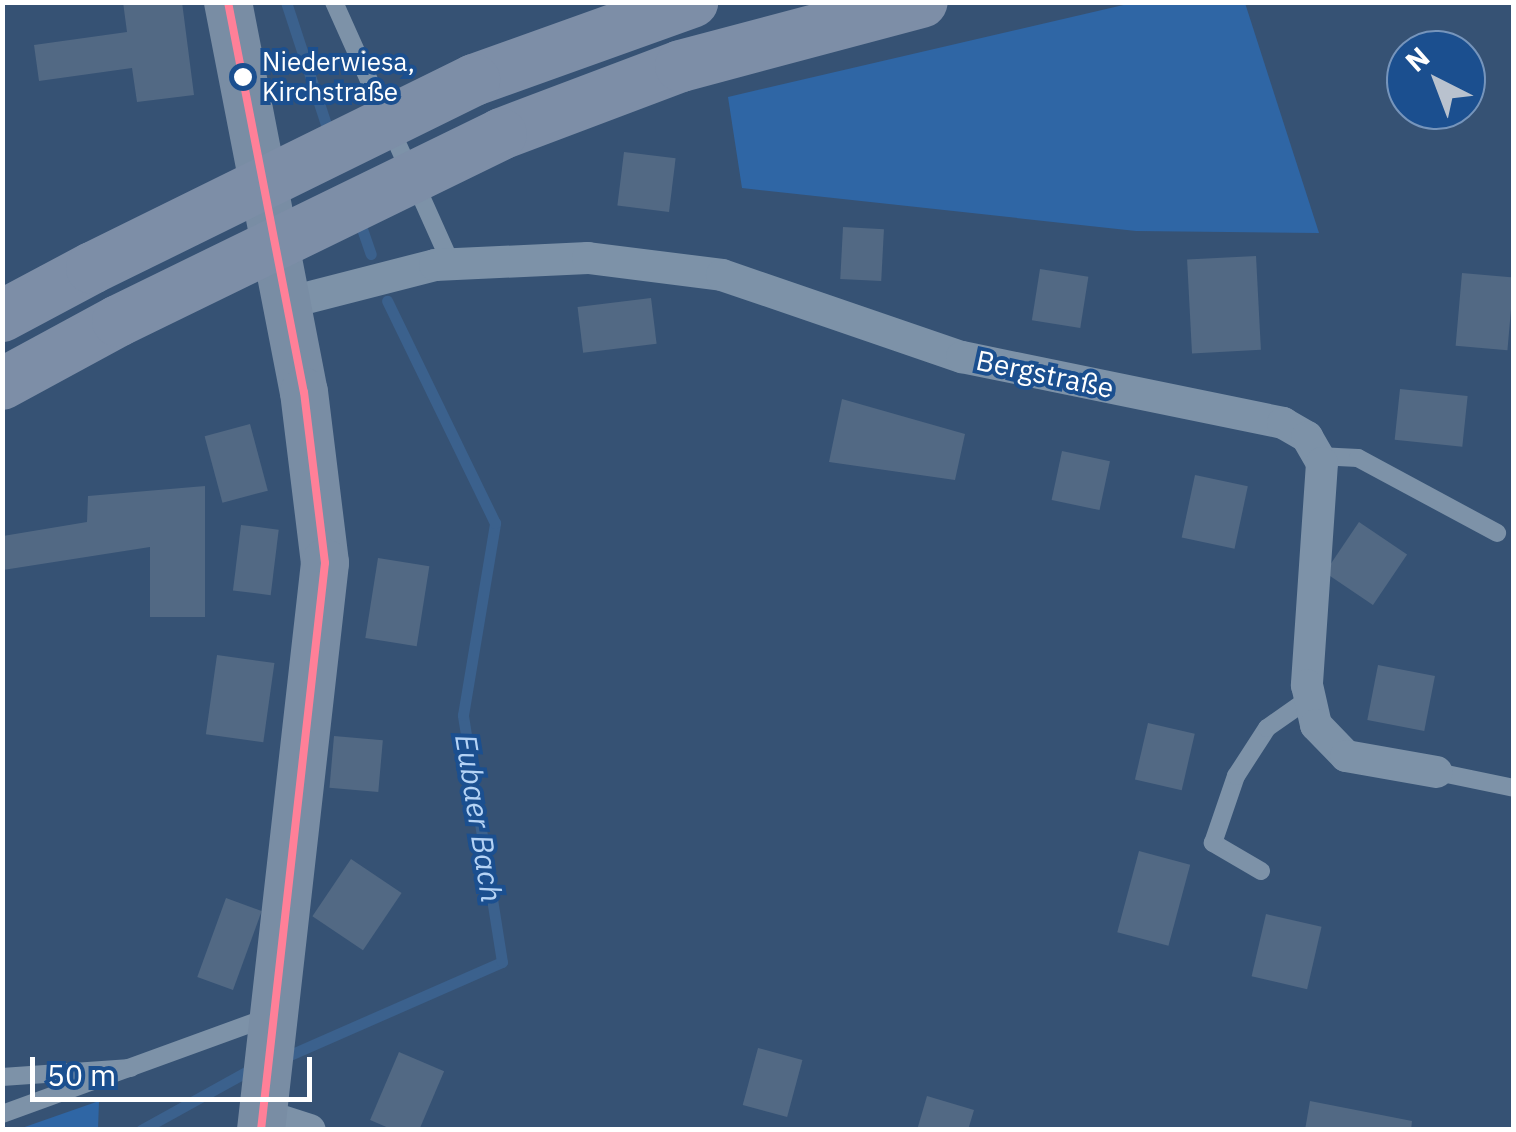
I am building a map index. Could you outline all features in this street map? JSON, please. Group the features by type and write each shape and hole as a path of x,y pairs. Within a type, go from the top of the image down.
{"main road":[{"path":"2,316 474,80 692,2"},
{"path":"2,384 118,321 501,134 681,66 922,2"}],"street":[{"path":"228,2 287,304 326,563 267,1075 310,1130"},
{"name":"Bergstraße","path":"287,304 451,264 588,258 722,276 962,358 1283,423 1318,456"},
{"path":"1318,456 1307,700 1327,742 1346,756 1437,772"}],"lane":[{"path":"334,2 451,264"},
{"path":"1318,456 1358,458 1497,533"},
{"path":"1262,871 1213,843 1236,776 1267,728 1307,700"},
{"path":"1437,772 1514,788"},
{"path":"2,1114 136,1069"},
{"path":"2,1077 136,1069 267,1075"}],"shaded area":[{"path":"1132,3 1245,3 1319,233 1136,231 742,188 728,97"},
{"path":"99,1101 98,1129 19,1129"}],"building":[{"path":"123,2 182,2 194,95 137,102 132,68 39,81 34,45 127,32"},
{"path":"624,152 676,158 669,212 617,206"},
{"path":"843,227 884,229 881,281 840,279"},
{"path":"1256,256 1261,350 1192,353 1187,260"},
{"path":"1040,269 1088,277 1080,328 1032,320"},
{"path":"1462,273 1514,278 1507,350 1456,346"},
{"path":"651,298 657,344 583,353 578,307"},
{"path":"1400,389 1468,396 1462,447 1395,440"},
{"path":"842,399 965,434 955,480 829,462"},
{"path":"250,424 268,491 222,503 205,436"},
{"path":"1062,451 1110,461 1100,510 1052,500"},
{"path":"1195,475 1248,486 1235,549 1182,538"},
{"path":"205,486 205,617 150,617 150,547 3,570 3,536 87,522 88,496"},
{"path":"1359,522 1407,554 1373,605 1325,573"},
{"path":"241,525 279,530 271,595 233,591"},
{"path":"378,558 429,566 417,646 365,638"},
{"path":"217,655 274,663 263,742 206,734"},
{"path":"1378,665 1435,676 1424,731 1367,720"},
{"path":"1148,723 1195,734 1182,790 1135,780"},
{"path":"334,736 383,740 378,792 329,788"},
{"path":"1139,851 1190,865 1168,946 1117,932"},
{"path":"351,859 402,893 363,950 312,916"},
{"path":"226,898 262,911 233,990 197,977"},
{"path":"1266,914 1322,927 1307,989 1252,976"},
{"path":"758,1048 802,1060 787,1117 743,1105"},
{"path":"399,1052 444,1071 419,1130 393,1130 370,1120"},
{"path":"927,1096 974,1110 968,1130 917,1130"},
{"path":"1310,1101 1412,1121 1411,1130 1305,1130"}],"waterway":[{"name":"Eubaer Bach","path":"286,2 330,137"},
{"name":"Eubaer Bach","path":"359,220 371,254"},
{"name":"Eubaer Bach","path":"283,1058 502,962 463,715 495,523 387,301"},
{"name":"Eubaer Bach","path":"141,1130 255,1067"}],"transit line":[{"path":"228,2 304,392 325,563 261,1130"}],"place":[{"name":"Niederwiesa, Kirchstraße","path":"243,77"}]}
